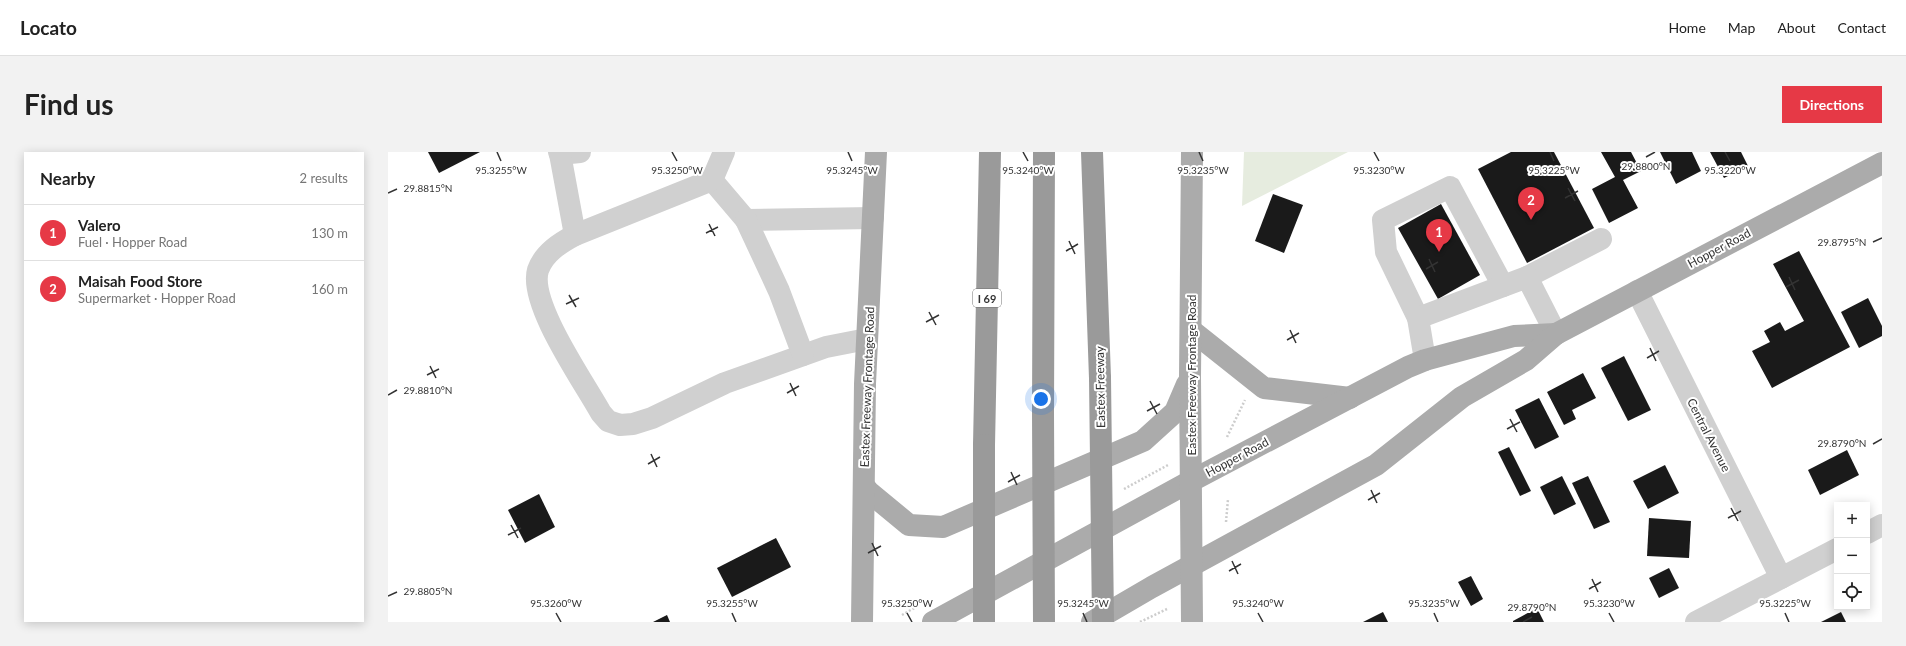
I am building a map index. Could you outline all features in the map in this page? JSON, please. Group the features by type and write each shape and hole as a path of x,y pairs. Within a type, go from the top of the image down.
{"highway":[{"name":"I 69","path":"984,622 984,445 990,152"},
{"path":"1044,152 1044,622"},
{"name":"Eastex Freeway","path":"1092,152 1100,378 1103,622"}],"main road":[{"name":"Eastex Freeway Frontage Road","path":"862,622 867,339 876,152"},
{"name":"Eastex Freeway Frontage Road","path":"1192,152 1190,377 1192,622"},
{"name":"Hopper Road","path":"1092,622 1376,465 1462,397 1526,360 1556,334 1882,163"},
{"path":"1191,330 1264,388 1350,398"},
{"name":"Hopper Road","path":"933,622 1191,481 1408,367 1425,360 1514,336 1556,334"},
{"path":"864,486 869,492 909,525 943,527 1142,441 1175,412 1190,377"}],"street":[{"path":"724,152 712,180 575,235 557,245 547,255 538,270 537,288 542,306 555,332 601,412 608,421 620,425 633,424 646,420 725,382 826,347 867,339"},
{"path":"566,153 575,235"},
{"path":"712,180 746,220 779,291 803,355"},
{"path":"1425,360 1418,318 1386,252 1383,220 1450,187 1503,286"},
{"path":"746,220 873,218"},
{"path":"1418,318 1528,277 1601,239"},
{"path":"1528,277 1556,334"},
{"name":"Central Avenue","path":"1637,292 1781,578"},
{"path":"1870,531 1882,525"},
{"path":"1696,622 1834,551"}],"path":[{"path":"1221,440 1226,437 1246,399"},
{"path":"1226,530 1228,499"},
{"path":"1140,622 1167,609"}],"shaded area":[{"path":"1244,152 1348,152 1242,206"}],"building":[{"path":"428,152 480,152 439,173"},
{"path":"1511,152 1554,152 1594,228 1527,263 1478,169"},
{"path":"1601,152 1631,152 1641,171 1623,180 1638,208 1609,223 1592,189 1615,177"},
{"path":"1660,152 1692,152 1701,171 1676,184"},
{"path":"1710,152 1741,152 1748,166 1724,178"},
{"path":"1273,194 1303,205 1284,253 1255,241"},
{"path":"1441,204 1480,275 1438,299 1398,228"},
{"path":"1799,251 1850,347 1772,388 1752,351 1770,342 1764,331 1780,322 1785,331 1804,321 1773,264"},
{"path":"1868,298 1882,326 1882,336 1859,348 1841,312"},
{"path":"1624,356 1651,410 1628,421 1601,368"},
{"path":"1583,373 1596,398 1572,410 1576,419 1564,425 1547,392"},
{"path":"1539,398 1559,437 1535,449 1515,410"},
{"path":"1509,447 1531,491 1520,496 1498,452"},
{"path":"1847,450 1859,475 1820,495 1808,470"},
{"path":"1665,465 1679,493 1648,509 1633,481"},
{"path":"1562,476 1576,504 1554,515 1540,487"},
{"path":"1588,476 1610,522 1594,529 1572,483"},
{"path":"539,494 555,527 525,543 508,510"},
{"path":"1649,518 1691,521 1689,558 1647,556"},
{"path":"776,538 791,567 732,597 717,568"},
{"path":"1669,568 1679,588 1659,598 1649,578"},
{"path":"1471,576 1483,599 1471,606 1458,582"},
{"path":"1537,608 1544,622 1513,622 1513,621"},
{"path":"1383,612 1388,622 1363,622"},
{"path":"1841,612 1846,622 1821,622"},
{"path":"667,615 670,622 653,622"}],"place":[{"name":"Maisah Food Store","path":"1531,220"},
{"name":"Valero","path":"1439,252"}]}
